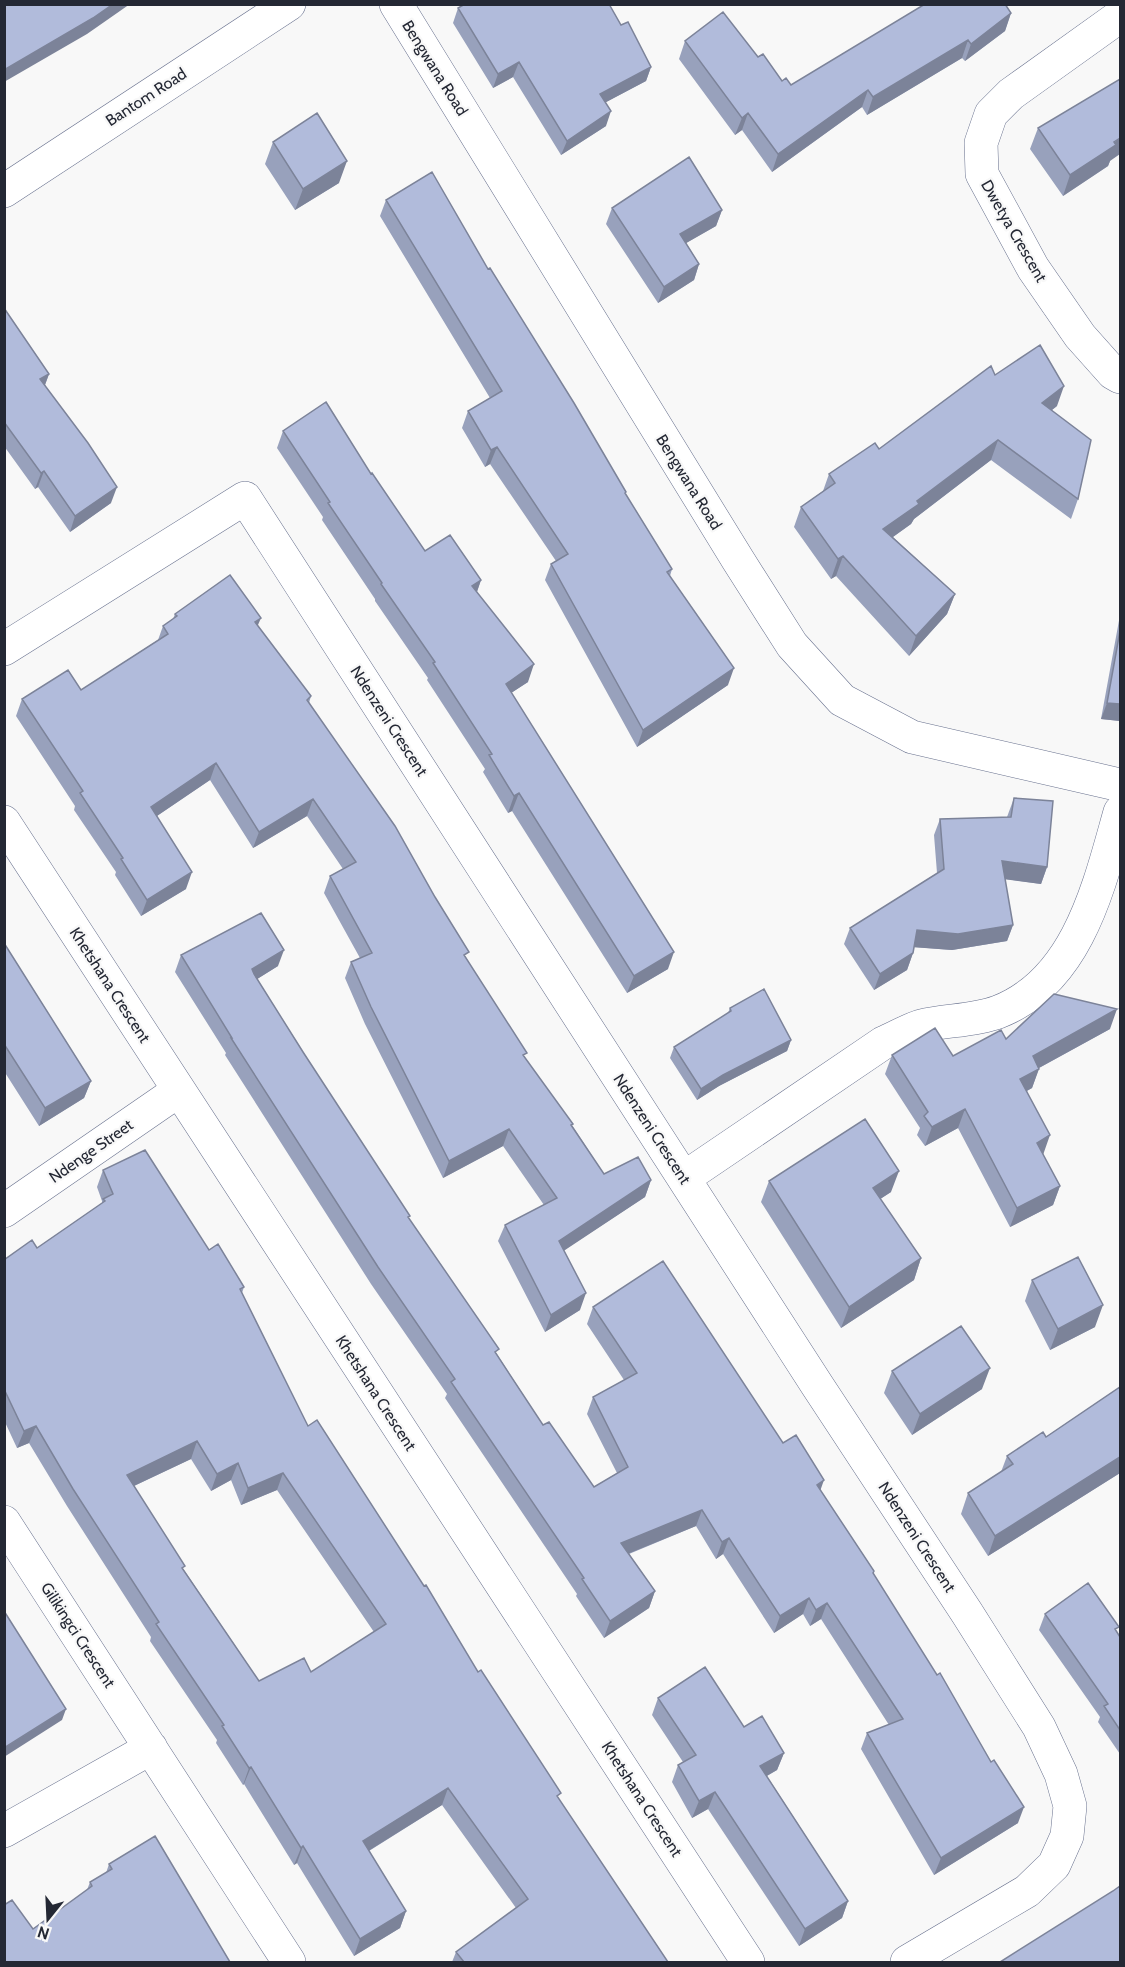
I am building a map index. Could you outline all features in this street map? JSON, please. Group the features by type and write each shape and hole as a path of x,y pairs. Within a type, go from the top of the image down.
{"street":[{"name":"Bantom Road","path":"4,191 289,4"},
{"name":"Bengwana Road","path":"396,4 792,645 842,700 912,737 1120,784"},
{"name":"Dwetya Crescent","path":"1120,16 1011,94 991,114 981,143 982,174 1034,268 1080,336 1113,373 1120,377"},
{"name":"Ndenzeni Crescent","path":"4,649 245,498 1039,1727 1061,1774 1070,1806 1067,1836 1054,1865 1027,1891 908,1962"},
{"path":"684,1178 883,1043 920,1026 996,1012 1024,999 1050,976 1079,935 1103,874 1120,812"},
{"name":"Khetshana Crescent","path":"4,822 748,1962"},
{"name":"Ndenge Street","path":"4,1211 178,1091"},
{"name":"Gilikingci Crescent","path":"4,1522 289,1962"},
{"path":"4,1831 151,1748"}],"building":[{"path":"4,4 113,4 4,70"},
{"path":"465,4 609,4 621,25 628,22 651,67 600,94 611,111 567,141 519,62 498,74 458,8"},
{"path":"925,4 1005,4 1011,13 971,44 968,40 873,97 868,90 778,154 748,113 742,118 685,41 723,12 758,57 763,54 782,81 786,78 791,85"},
{"path":"1120,79 1120,138 1114,142 1116,145 1070,175 1038,128"},
{"path":"317,113 347,161 303,189 273,142"},
{"path":"689,157 722,210 680,234 699,264 664,287 612,208"},
{"path":"432,172 488,269 490,268 574,403 625,493 672,569 667,572 734,668 643,730 551,564 568,554 497,447 491,450 468,411 502,391 386,200"},
{"path":"4,308 49,374 40,379 88,443 117,487 75,516 44,471 41,473 4,422"},
{"path":"1040,345 1064,386 1042,403 1091,440 1078,499 998,440 917,501 919,504 883,529 955,594 916,636 843,556 838,559 801,507 835,483 829,474 875,443 879,449 991,366 995,375"},
{"path":"326,402 371,474 425,551 450,535 481,580 472,586 534,664 506,684 674,952 634,976 519,793 514,796 489,755 492,754 433,663 435,662 381,584 283,431"},
{"path":"230,575 261,618 255,622 311,696 307,700 395,826 469,952 464,955 527,1053 523,1055 573,1124 571,1125 604,1174 638,1157 651,1180 559,1241 586,1293 551,1315 505,1225 557,1198 509,1129 449,1161 371,1007 351,962 372,953 330,876 356,862 313,799 259,832 216,763 151,807 192,872 147,900 121,859 123,858 80,793 83,791 22,699 68,670 81,690 168,634 163,626 177,616 175,614"},
{"path":"1120,631 1120,704 1107,703"},
{"path":"1014,798 1053,801 1047,867 1002,861 1013,925 958,934 917,930 913,953 880,974 850,928 944,869 940,819 1011,817"},
{"path":"261,913 284,950 252,969 254,974 410,1216 408,1217 499,1349 495,1352 543,1425 549,1422 594,1487 628,1467 593,1397 637,1373 593,1307 663,1261 783,1443 796,1435 824,1480 817,1485 874,1571 873,1573 937,1675 940,1673 991,1762 994,1760 1024,1807 941,1858 867,1733 903,1719 827,1603 816,1610 809,1598 780,1616 729,1538 722,1542 702,1510 621,1543 655,1591 610,1621 582,1579 584,1578 451,1382 455,1379 378,1267 231,1038 181,955"},
{"path":"4,943 91,1081 45,1108 4,1044"},
{"path":"764,989 791,1040 701,1089 674,1047 731,1011 730,1008"},
{"path":"1054,994 1117,1009 1033,1056 1039,1069 1020,1079 1050,1135 1037,1143 1060,1186 1017,1208 965,1109 932,1127 924,1116 928,1112 892,1055 935,1028 953,1056 1001,1030 1006,1039"},
{"path":"865,1119 899,1171 873,1188 921,1258 849,1307 769,1181"},
{"path":"145,1150 209,1250 218,1244 244,1287 240,1289 308,1426 317,1420 424,1586 426,1585 478,1672 481,1670 561,1793 557,1796 668,1962 464,1962 456,1952 528,1899 448,1788 363,1841 406,1911 360,1939 303,1846 301,1848 251,1767 249,1768 222,1726 224,1725 156,1624 159,1622 73,1489 36,1426 24,1431 4,1389 4,1260 32,1240 37,1248 113,1194 103,1170","holes":["197,1441 217,1474 238,1463 248,1488 283,1473 386,1624 311,1672 304,1658 259,1681 182,1568 185,1566 127,1475"]},
{"path":"1078,1257 1103,1305 1058,1329 1032,1280"},
{"path":"961,1326 990,1368 920,1414 892,1371"},
{"path":"1120,1387 1120,1457 995,1536 968,1493 1013,1464 1007,1456 1043,1432 1046,1437"},
{"path":"1088,1583 1119,1627 1115,1629 1120,1637 1120,1730 1104,1706 1108,1704 1045,1614"},
{"path":"4,1611 66,1709 4,1748"},
{"path":"705,1667 744,1727 762,1716 784,1753 760,1766 848,1901 805,1929 715,1792 699,1801 678,1765 696,1755 658,1698"},
{"path":"155,1836 230,1962 4,1962 4,1905 12,1900 33,1929 92,1886 90,1882 112,1869 109,1864"},
{"path":"1120,1886 1120,1962 1000,1962 1113,1891"}]}
